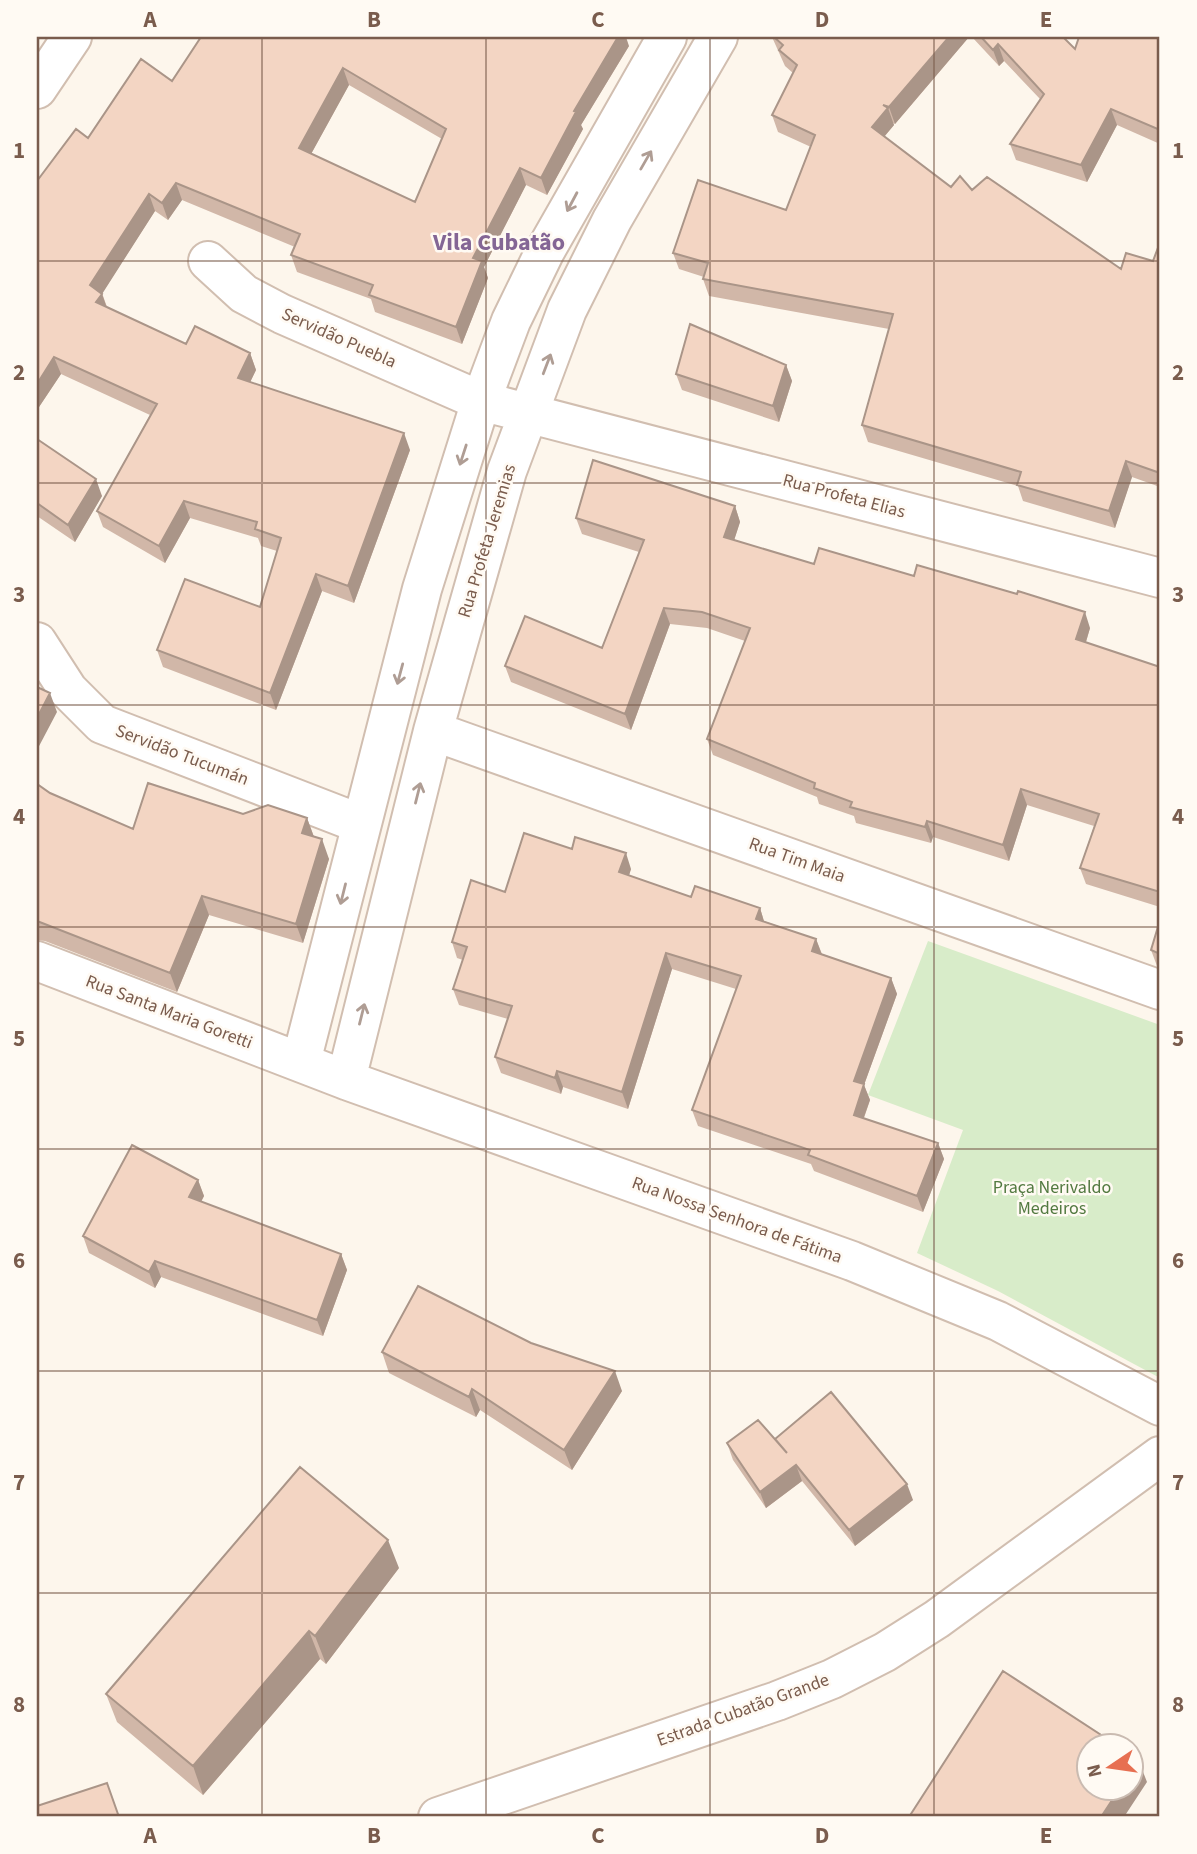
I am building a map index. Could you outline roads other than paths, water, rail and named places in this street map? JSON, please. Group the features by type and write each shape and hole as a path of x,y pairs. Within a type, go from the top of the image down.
{"street":[{"path":"37,89 72,37"},
{"path":"300,1062 422,589 481,401 511,321 545,251 667,37"},
{"name":"Rua Profeta Jeremias","path":"346,1080 433,731 476,575 528,414 567,310 612,220 718,37"},
{"name":"Servidão Puebla","path":"208,261 244,294 282,314 481,401 528,414"},
{"name":"Rua Profeta Elias","path":"528,414 1160,578"},
{"name":"Servidão Tucumán","path":"37,642 68,690 102,724 361,824"},
{"name":"Rua Tim Maia","path":"433,731 1160,990"},
{"name":"Rua Santa Maria Goretti","path":"37,961 300,1062"},
{"name":"Rua Nossa Senhora de Fátima","path":"300,1062 901,1280 998,1321 1160,1406"},
{"name":"Estrada Cubatão Grande","path":"438,1817 778,1701 832,1679 885,1652 937,1619 1160,1456"}],"district":[{"name":"Vila Cubatão","path":"499,242"}],"park label":[{"name":"Praça Nerivaldo Medeiros","path":"1052,1197"}]}
